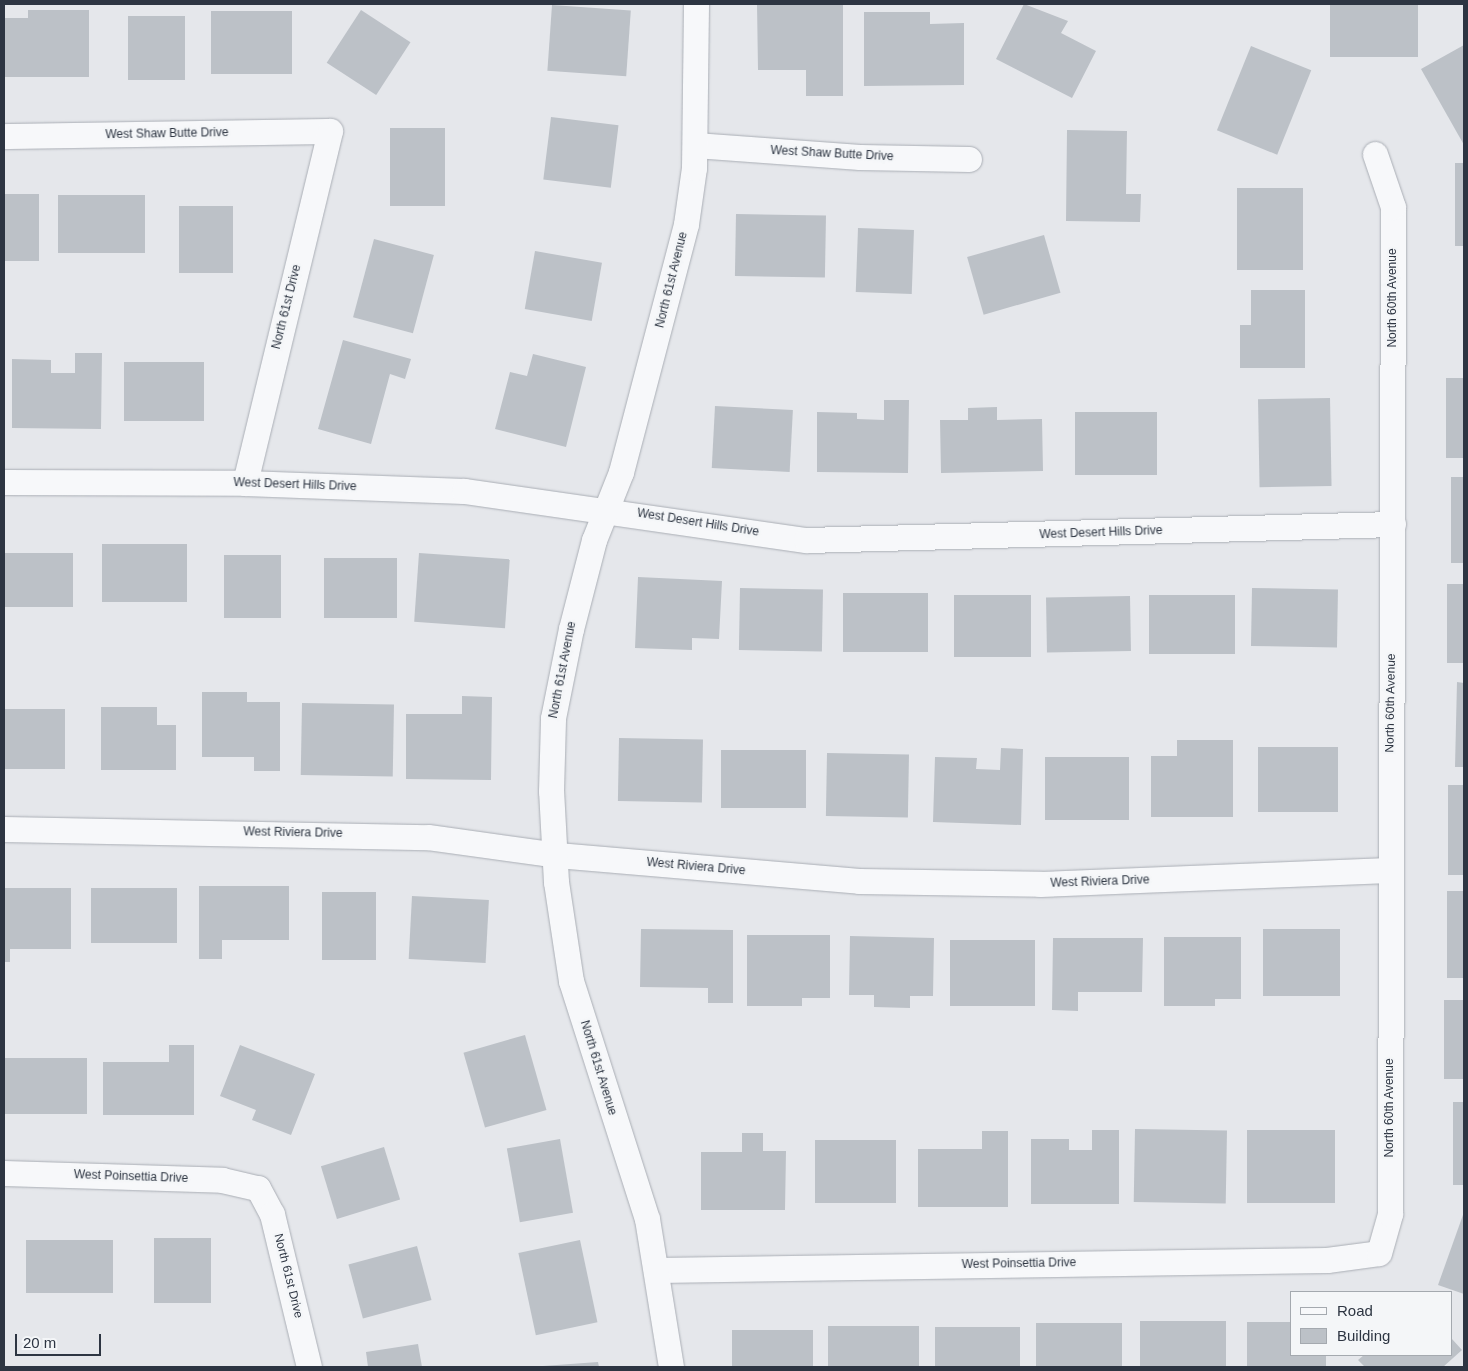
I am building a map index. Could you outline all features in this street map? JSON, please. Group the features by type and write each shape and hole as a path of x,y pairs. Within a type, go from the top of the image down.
{"street":[{"name":"North 61st Avenue","path":"671,1367 658,1270 647,1219 571,980 556,882 557,855 551,791 553,718 571,630 607,508 621,472 674,281 695,145 696,4"},
{"name":"West Shaw Butte Drive","path":"4,136 330,131"},
{"name":"North 61st Drive","path":"245,483 330,131"},
{"name":"West Shaw Butte Drive","path":"695,145 860,157 969,158"},
{"name":"North 60th Avenue","path":"1375,154 1393,207 1393,524 1389,870 1390,1214 1379,1253"},
{"name":"West Desert Hills Drive","path":"4,482 245,483 464,491 607,508 806,540 1393,524"},
{"name":"West Riviera Drive","path":"4,829 428,837 557,855 859,881 1040,884 1389,870"},
{"name":"West Poinsettia Drive","path":"4,1173 222,1180 258,1188"},
{"name":"North 61st Drive","path":"258,1188 272,1214 308,1367"},
{"name":"West Poinsettia Drive","path":"658,1270 1327,1260 1379,1253"}],"building":[{"path":"757,4 843,4 843,96 806,96 806,70 758,70"},
{"path":"1024,4 1068,21 1061,33 1096,51 1072,98 996,59"},
{"path":"1330,4 1418,4 1418,57 1330,57"},
{"path":"552,5 631,11 626,76 547,71"},
{"path":"28,10 89,10 89,77 4,77 4,18 28,18"},
{"path":"361,10 410,42 376,95 327,63"},
{"path":"211,11 292,11 292,74 211,74"},
{"path":"864,12 930,12 930,24 964,23 964,85 864,86"},
{"path":"128,16 185,16 185,80 128,80"},
{"path":"1464,45 1464,145 1421,69"},
{"path":"1251,46 1311,70 1277,155 1217,130"},
{"path":"551,117 618,125 611,188 543,180"},
{"path":"390,128 445,128 445,206 390,206"},
{"path":"1067,130 1127,131 1126,194 1141,194 1140,222 1066,221"},
{"path":"1455,163 1464,163 1464,246 1455,246"},
{"path":"1237,188 1303,188 1303,270 1237,270"},
{"path":"4,194 39,194 39,261 4,261"},
{"path":"58,195 145,195 145,253 58,253"},
{"path":"179,206 233,206 233,273 179,273"},
{"path":"736,214 826,216 825,278 735,276"},
{"path":"858,228 914,230 912,294 856,292"},
{"path":"1044,235 1061,293 984,315 967,257"},
{"path":"374,239 434,255 413,333 353,317"},
{"path":"535,251 602,263 592,321 525,309"},
{"path":"1251,290 1305,290 1305,368 1240,368 1240,325 1251,325"},
{"path":"343,340 411,359 405,379 390,374 371,444 318,429"},
{"path":"75,353 102,353 101,429 12,428 12,359 51,360 51,373 75,373"},
{"path":"533,354 586,367 566,447 495,429 510,372 527,376"},
{"path":"124,362 204,362 204,421 124,421"},
{"path":"1446,378 1464,378 1464,458 1446,458"},
{"path":"1330,398 1332,486 1260,487 1258,399"},
{"path":"884,400 909,400 908,473 817,472 817,412 857,413 857,419 884,420"},
{"path":"715,406 793,410 790,472 712,468"},
{"path":"997,407 997,420 1042,419 1043,471 941,473 940,420 968,420 968,408"},
{"path":"1075,412 1157,412 1157,475 1075,475"},
{"path":"1451,477 1464,477 1464,563 1451,563"},
{"path":"102,544 187,544 187,602 102,602"},
{"path":"4,553 73,553 73,607 4,607"},
{"path":"419,553 510,559 505,628 414,622"},
{"path":"224,555 281,555 281,618 224,618"},
{"path":"324,558 397,558 397,618 324,618"},
{"path":"638,577 722,581 719,639 692,638 692,650 635,648"},
{"path":"1447,584 1464,584 1464,663 1447,663"},
{"path":"740,588 823,589 822,651 739,650"},
{"path":"1252,588 1338,590 1337,647 1251,646"},
{"path":"843,593 928,593 928,652 843,652"},
{"path":"954,595 1031,595 1031,657 954,657"},
{"path":"1149,595 1235,595 1235,654 1149,654"},
{"path":"1130,596 1131,651 1047,652 1046,597"},
{"path":"1457,682 1464,683 1464,767 1455,767"},
{"path":"202,692 247,692 247,702 280,702 280,771 254,771 254,757 202,757"},
{"path":"462,696 492,697 491,780 406,779 406,714 462,714"},
{"path":"302,703 394,705 393,777 301,775"},
{"path":"101,707 157,707 157,725 176,725 176,770 101,770"},
{"path":"4,709 65,709 65,769 4,769"},
{"path":"619,738 703,739 702,802 618,801"},
{"path":"1177,740 1233,740 1233,817 1151,817 1151,756 1177,756"},
{"path":"1258,747 1338,747 1338,812 1258,812"},
{"path":"1001,748 1023,749 1021,825 933,822 935,757 977,758 976,769 1000,770"},
{"path":"721,750 806,750 806,808 721,808"},
{"path":"827,753 909,754 908,817 826,816"},
{"path":"1045,757 1129,757 1129,820 1045,820"},
{"path":"1448,785 1464,785 1464,875 1448,875"},
{"path":"199,886 289,886 289,940 222,940 222,959 199,959"},
{"path":"4,888 71,888 71,949 10,949 10,962 4,962"},
{"path":"91,888 177,888 177,943 91,943"},
{"path":"1447,891 1464,891 1464,978 1447,978"},
{"path":"322,892 376,892 376,960 322,960"},
{"path":"412,896 489,900 486,963 409,959"},
{"path":"641,929 733,930 733,1003 708,1003 708,988 640,987"},
{"path":"1263,929 1340,929 1340,996 1263,996"},
{"path":"747,935 830,935 830,998 802,998 802,1006 747,1006"},
{"path":"850,936 934,938 933,996 910,996 910,1008 874,1007 874,995 849,995"},
{"path":"1164,937 1241,937 1241,999 1215,999 1215,1006 1164,1006"},
{"path":"1053,938 1143,938 1142,992 1078,992 1078,1011 1052,1010"},
{"path":"950,940 1035,940 1035,1006 950,1006"},
{"path":"1444,1000 1464,1000 1464,1079 1444,1079"},
{"path":"525,1035 546,1110 485,1128 463,1053"},
{"path":"169,1045 194,1045 194,1115 103,1115 103,1062 169,1062"},
{"path":"240,1045 315,1074 291,1135 252,1120 256,1110 220,1096"},
{"path":"4,1058 87,1058 87,1114 4,1114"},
{"path":"1453,1102 1464,1102 1464,1185 1453,1185"},
{"path":"1135,1129 1227,1131 1226,1204 1134,1202"},
{"path":"1092,1130 1119,1130 1119,1204 1031,1204 1031,1139 1069,1139 1069,1150 1092,1150"},
{"path":"1247,1130 1335,1130 1335,1203 1247,1203"},
{"path":"982,1131 1008,1131 1008,1207 918,1207 918,1149 982,1149"},
{"path":"742,1133 763,1133 763,1151 786,1151 785,1210 701,1210 701,1152 742,1152"},
{"path":"560,1139 573,1213 520,1222 507,1148"},
{"path":"815,1140 896,1140 896,1203 815,1203"},
{"path":"384,1147 400,1200 337,1219 321,1166"},
{"path":"1464,1212 1464,1294 1438,1285"},
{"path":"154,1238 211,1238 211,1303 154,1303"},
{"path":"26,1240 113,1240 113,1293 26,1293"},
{"path":"580,1240 597,1322 536,1335 518,1253"},
{"path":"417,1246 431,1300 363,1318 348,1264"},
{"path":"1140,1321 1226,1321 1226,1367 1140,1367"},
{"path":"1247,1322 1290,1322 1290,1356 1326,1356 1326,1367 1247,1367"},
{"path":"1036,1323 1122,1323 1122,1367 1036,1367"},
{"path":"828,1326 919,1326 919,1367 828,1367"},
{"path":"935,1327 1020,1327 1020,1367 935,1367"},
{"path":"732,1330 813,1330 813,1367 732,1367"},
{"path":"1453,1340 1462,1350 1443,1367 1365,1367 1358,1360 1363,1356 1453,1356"},
{"path":"418,1344 422,1367 368,1367 366,1352"},
{"path":"598,1362 599,1367 543,1367 543,1366"}]}
